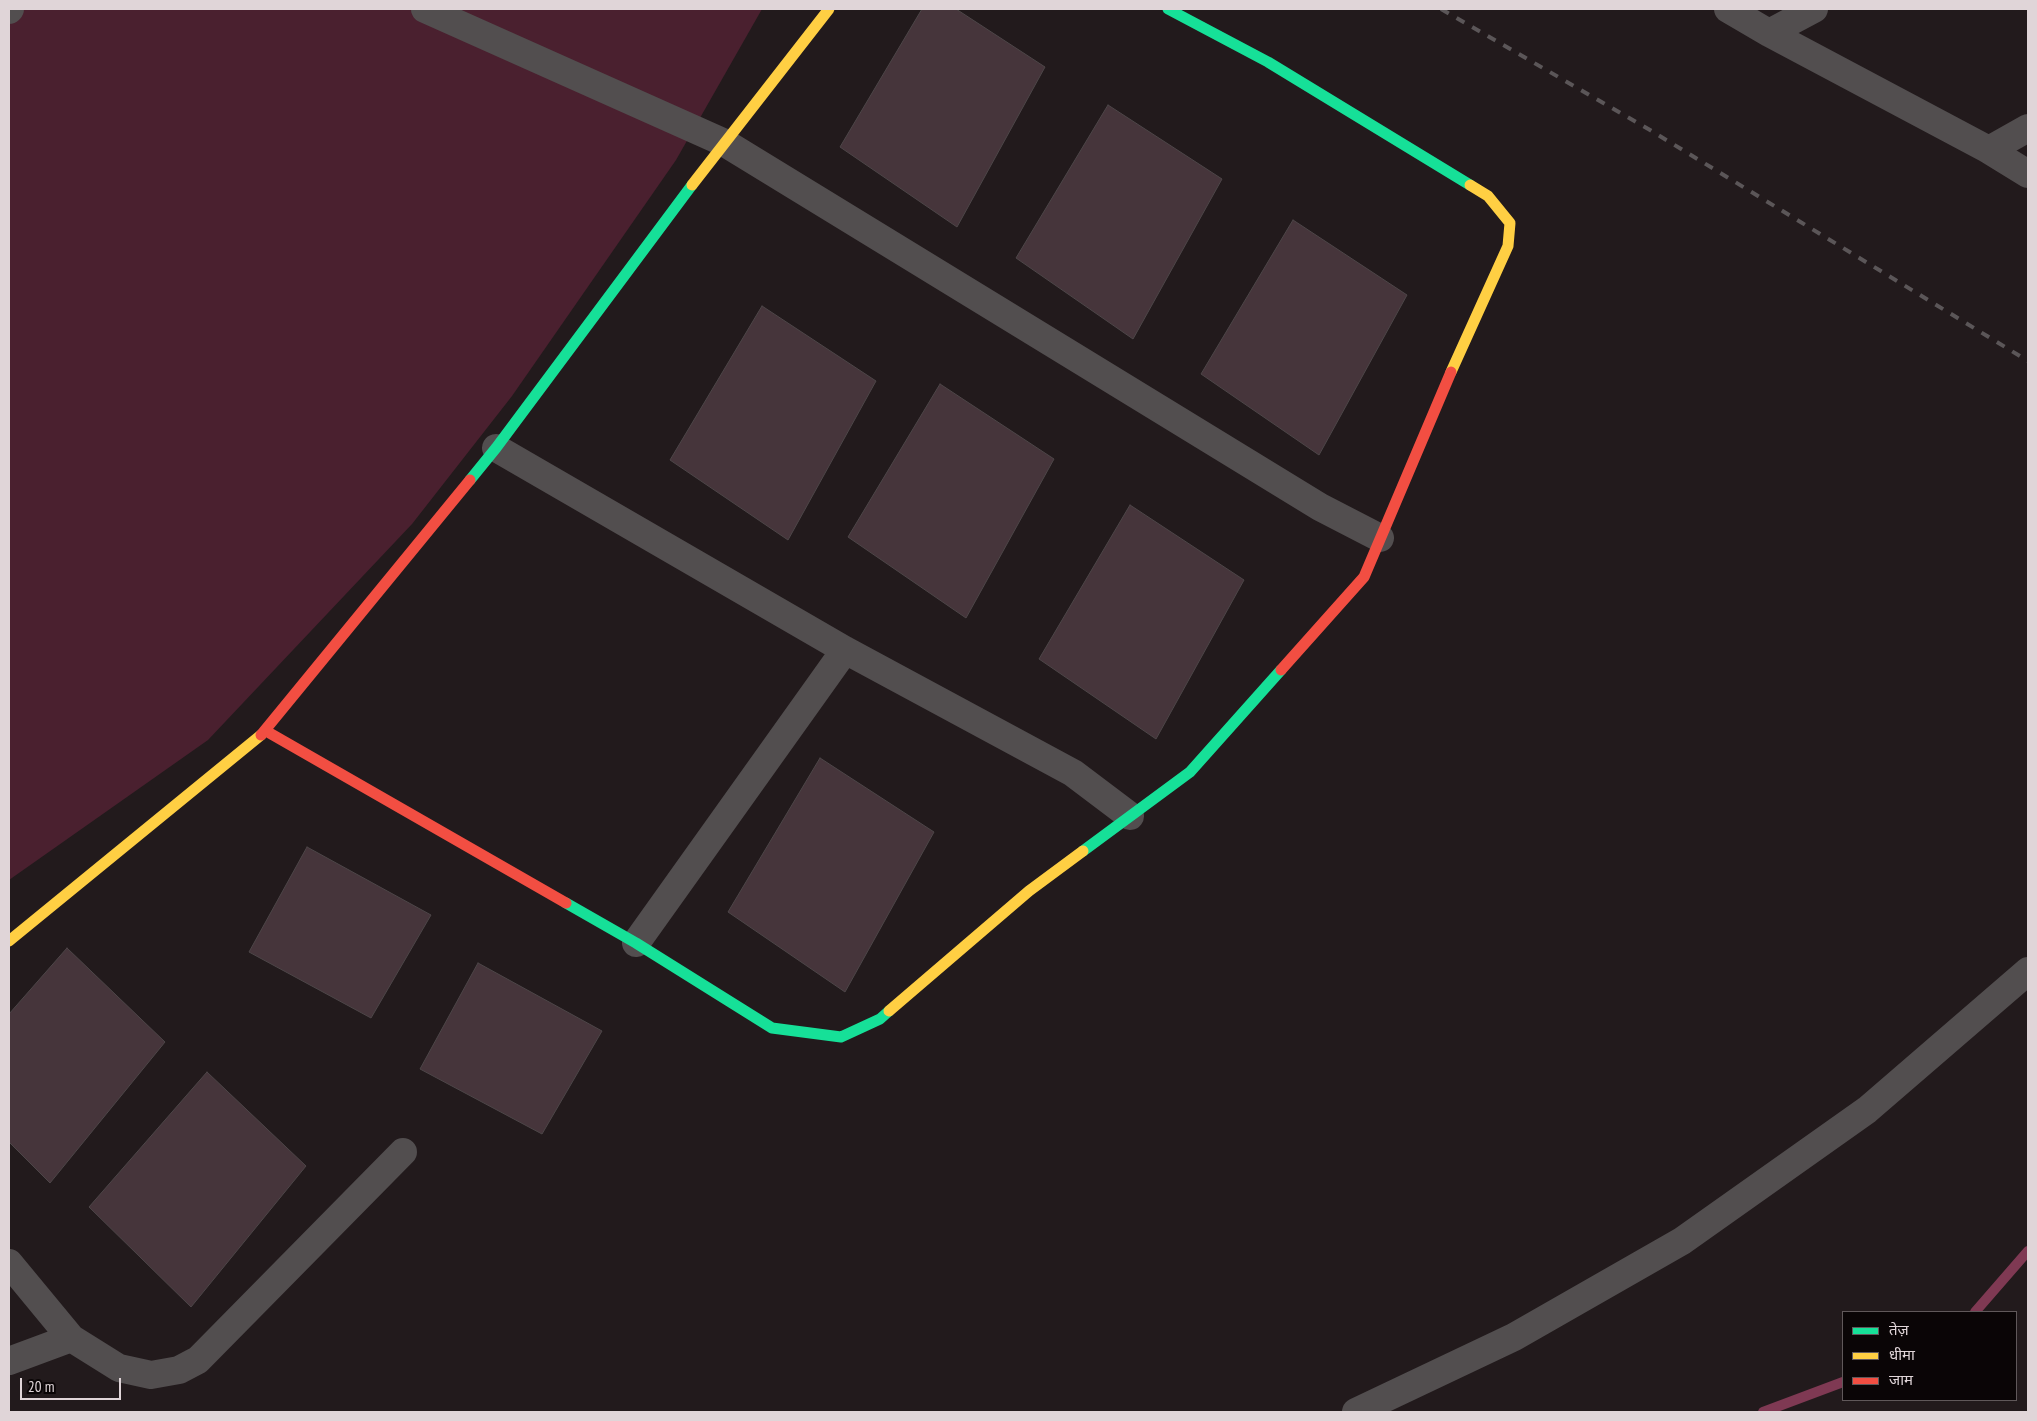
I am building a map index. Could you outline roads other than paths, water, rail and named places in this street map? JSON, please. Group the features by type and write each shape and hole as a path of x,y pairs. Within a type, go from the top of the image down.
{"street":[{"path":"426,9 724,144 1320,507 1380,538"},
{"path":"9,941 266,731 496,448 656,233 829,9"},
{"path":"266,731 636,942 772,1028 841,1037 880,1019 1029,891 1190,772 1364,577 1433,411 1508,246 1510,223 1488,196 1268,62 1168,9"},
{"path":"1728,9 1769,33 1989,150 2028,174"},
{"path":"1769,33 1814,9"},
{"path":"1989,150 2028,128"},
{"path":"496,448 845,650 1073,774 1130,816"},
{"path":"636,942 845,650"},
{"path":"1356,1412 1514,1337 1682,1241 1867,1110 2028,971"},
{"path":"9,1263 71,1338 119,1368 151,1375 179,1370 198,1360 403,1152"},
{"path":"9,1361 71,1338"}],"waterway":[{"path":"1976,1311 2028,1251"},
{"path":"1763,1412 1842,1382"}],"railway":[{"path":"1441,9 1650,130 2028,361"}]}
